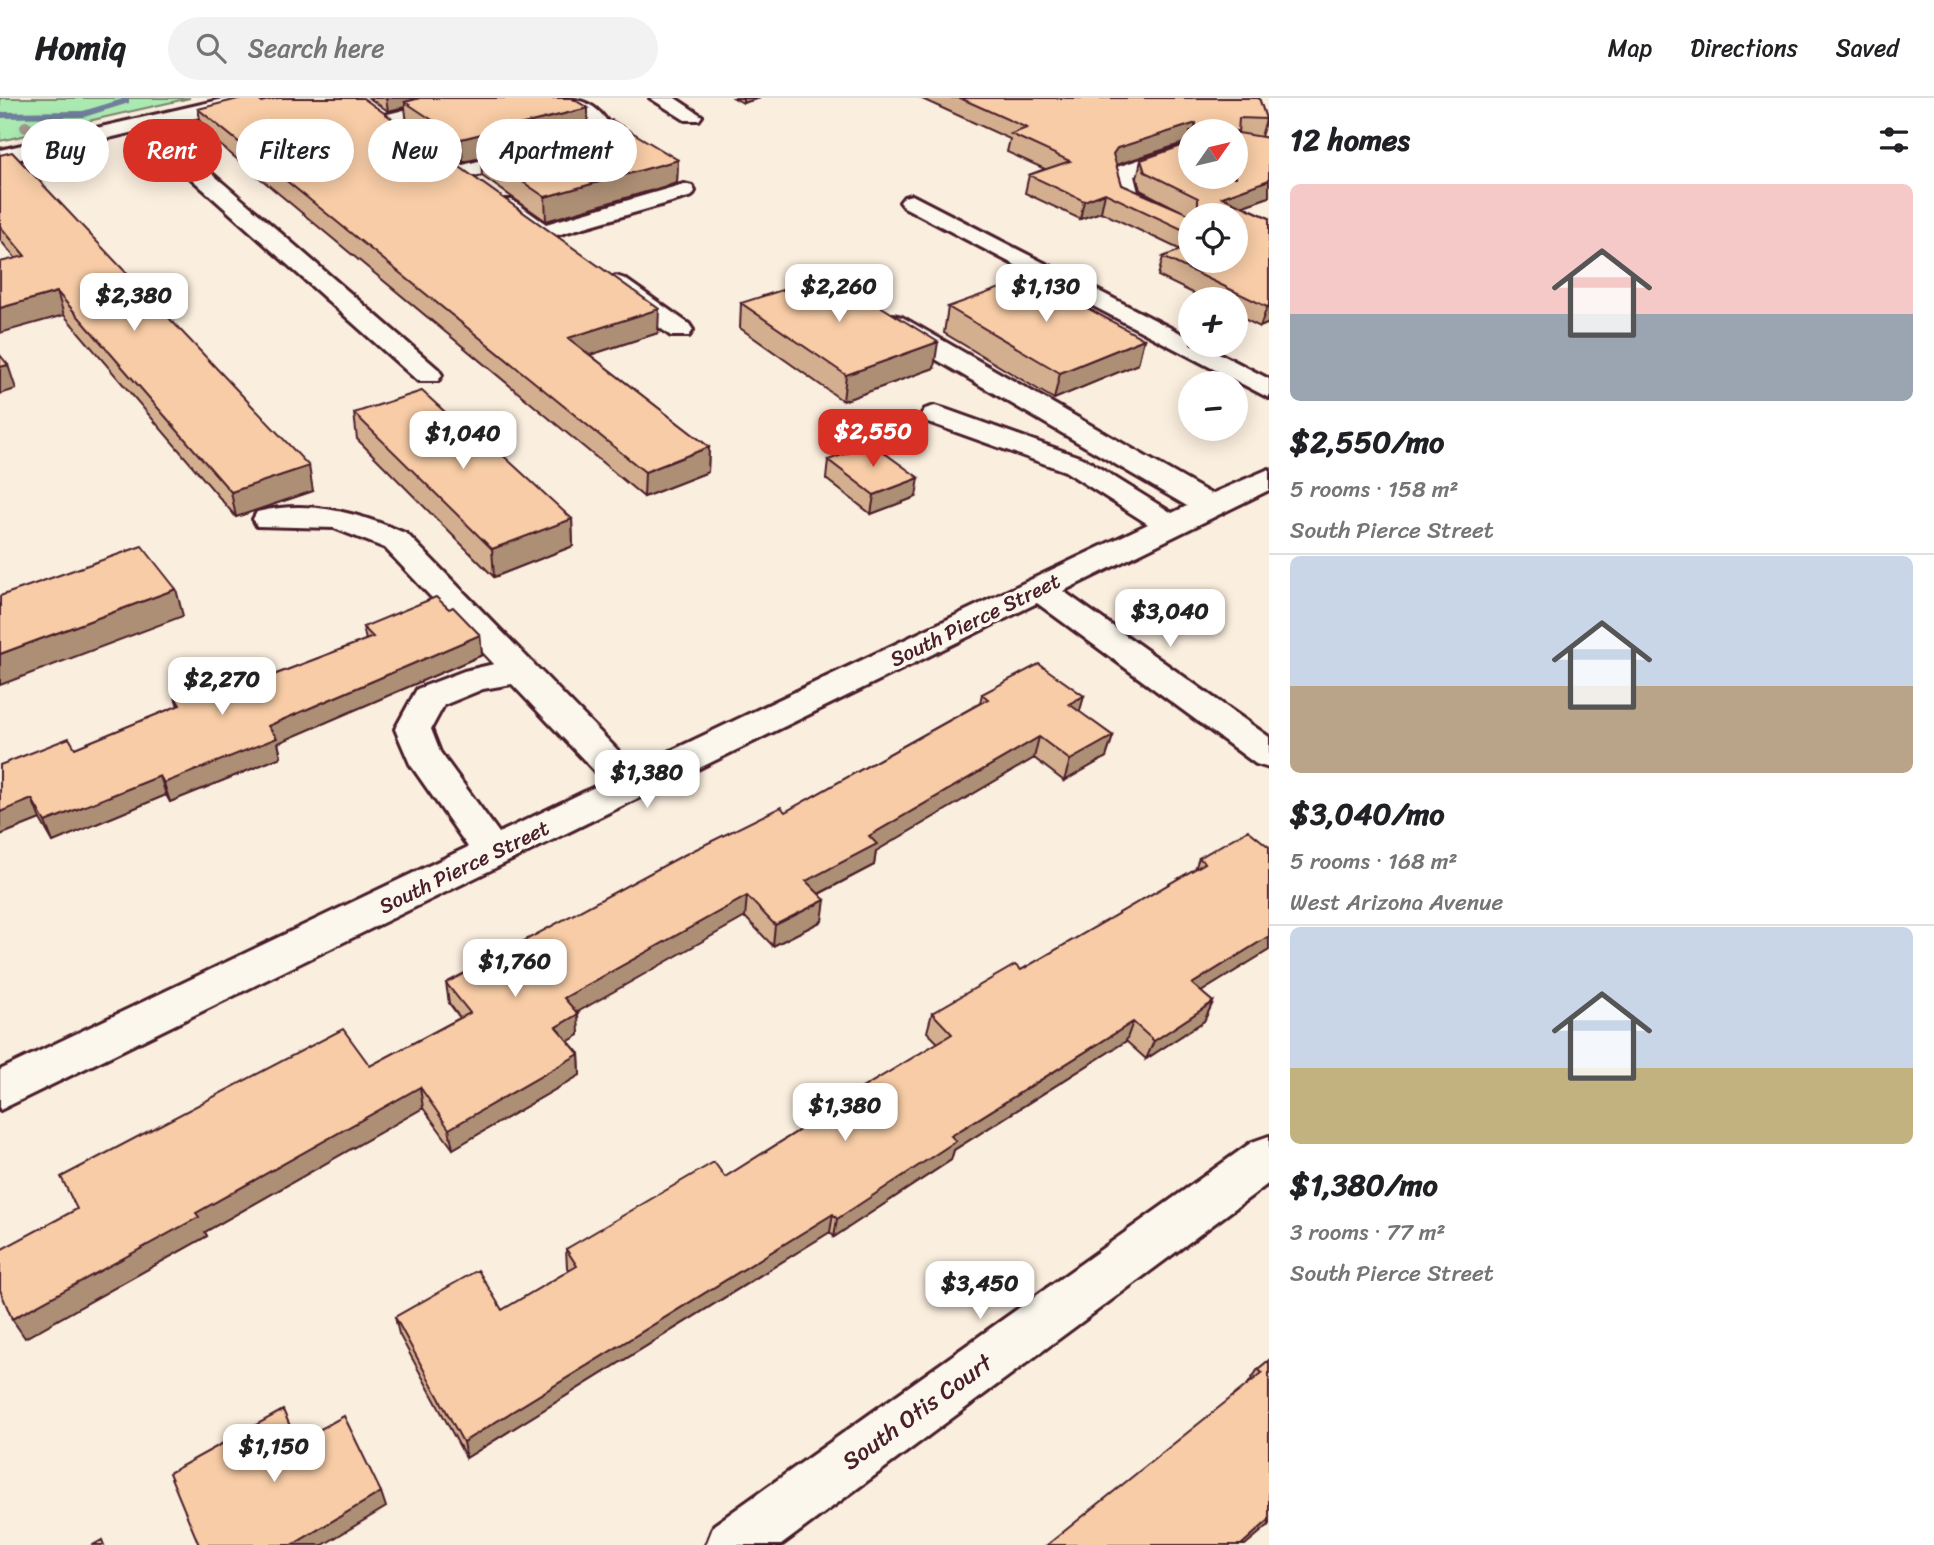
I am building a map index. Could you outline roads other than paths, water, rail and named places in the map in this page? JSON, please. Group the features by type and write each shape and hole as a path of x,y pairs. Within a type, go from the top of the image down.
{"street":[{"path":"164,119 254,98"},
{"path":"391,119 478,98"},
{"path":"462,172 604,135 596,117 561,98"},
{"path":"660,98 692,116"},
{"path":"362,106 380,119"},
{"path":"0,157 123,128"},
{"path":"1178,154 1122,173 1127,196 1178,221"},
{"path":"462,175 564,247"},
{"path":"208,182 428,375"},
{"path":"543,232 684,191"},
{"path":"912,202 1269,390"},
{"path":"595,270 680,330"},
{"path":"891,322 1209,506"},
{"path":"935,415 1074,465 1170,525"},
{"name":"South Pierce Street","path":"0,1091 1269,478"},
{"path":"268,519 309,514 341,519 396,541 630,786"},
{"path":"1039,589 1269,755"},
{"path":"493,853 423,755 413,729 430,697 476,679 522,671"},
{"name":"South Otis Court","path":"734,1545 1269,1156"}],"waterway":[{"path":"0,115 84,114 126,101"}]}
